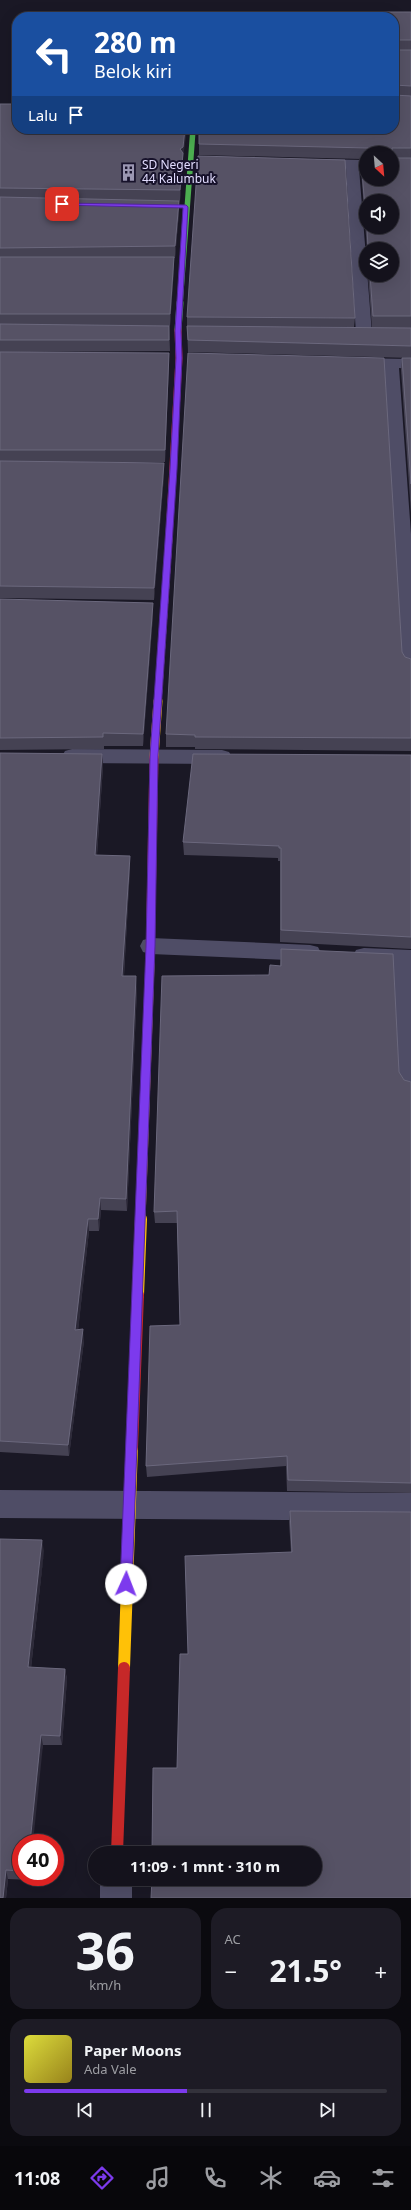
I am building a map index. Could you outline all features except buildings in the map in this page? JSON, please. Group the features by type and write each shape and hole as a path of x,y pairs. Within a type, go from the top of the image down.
{"street":[{"path":"117,1846 151,946 157,607 166,469 179,358 178,331 189,160 192,134"},
{"path":"189,160 205,161"},
{"path":"305,162 359,163"},
{"path":"360,186 364,334"},
{"path":"170,206 186,207"},
{"path":"168,263 183,262"},
{"path":"162,331 194,331"},
{"path":"349,334 380,334"},
{"path":"163,358 195,358"},
{"path":"336,362 411,364"},
{"path":"391,364 411,664"},
{"path":"54,756 240,757"},
{"path":"151,946 408,958 411,1084"},
{"path":"0,1504 411,1507"},
{"path":"116,1886 116,1898"}],"traffic: fast":[{"path":"178,330 193,134"}],"traffic: slow":[{"path":"154,757 169,537"},
{"path":"138,1295 150,964"},
{"path":"124,1668 132,1447"}],"traffic: jam":[{"path":"169,537 179,358 178,330"},
{"path":"150,964 154,757"},
{"path":"132,1447 138,1295"},
{"path":"117,1846 124,1668"}],"place":[{"name":"SD Negeri 44 Kalumbuk","path":"129,172"}],"route":[{"path":"62,204 186,207 178,331 179,358 174,469 154,756 151,946 126,1584"}]}
